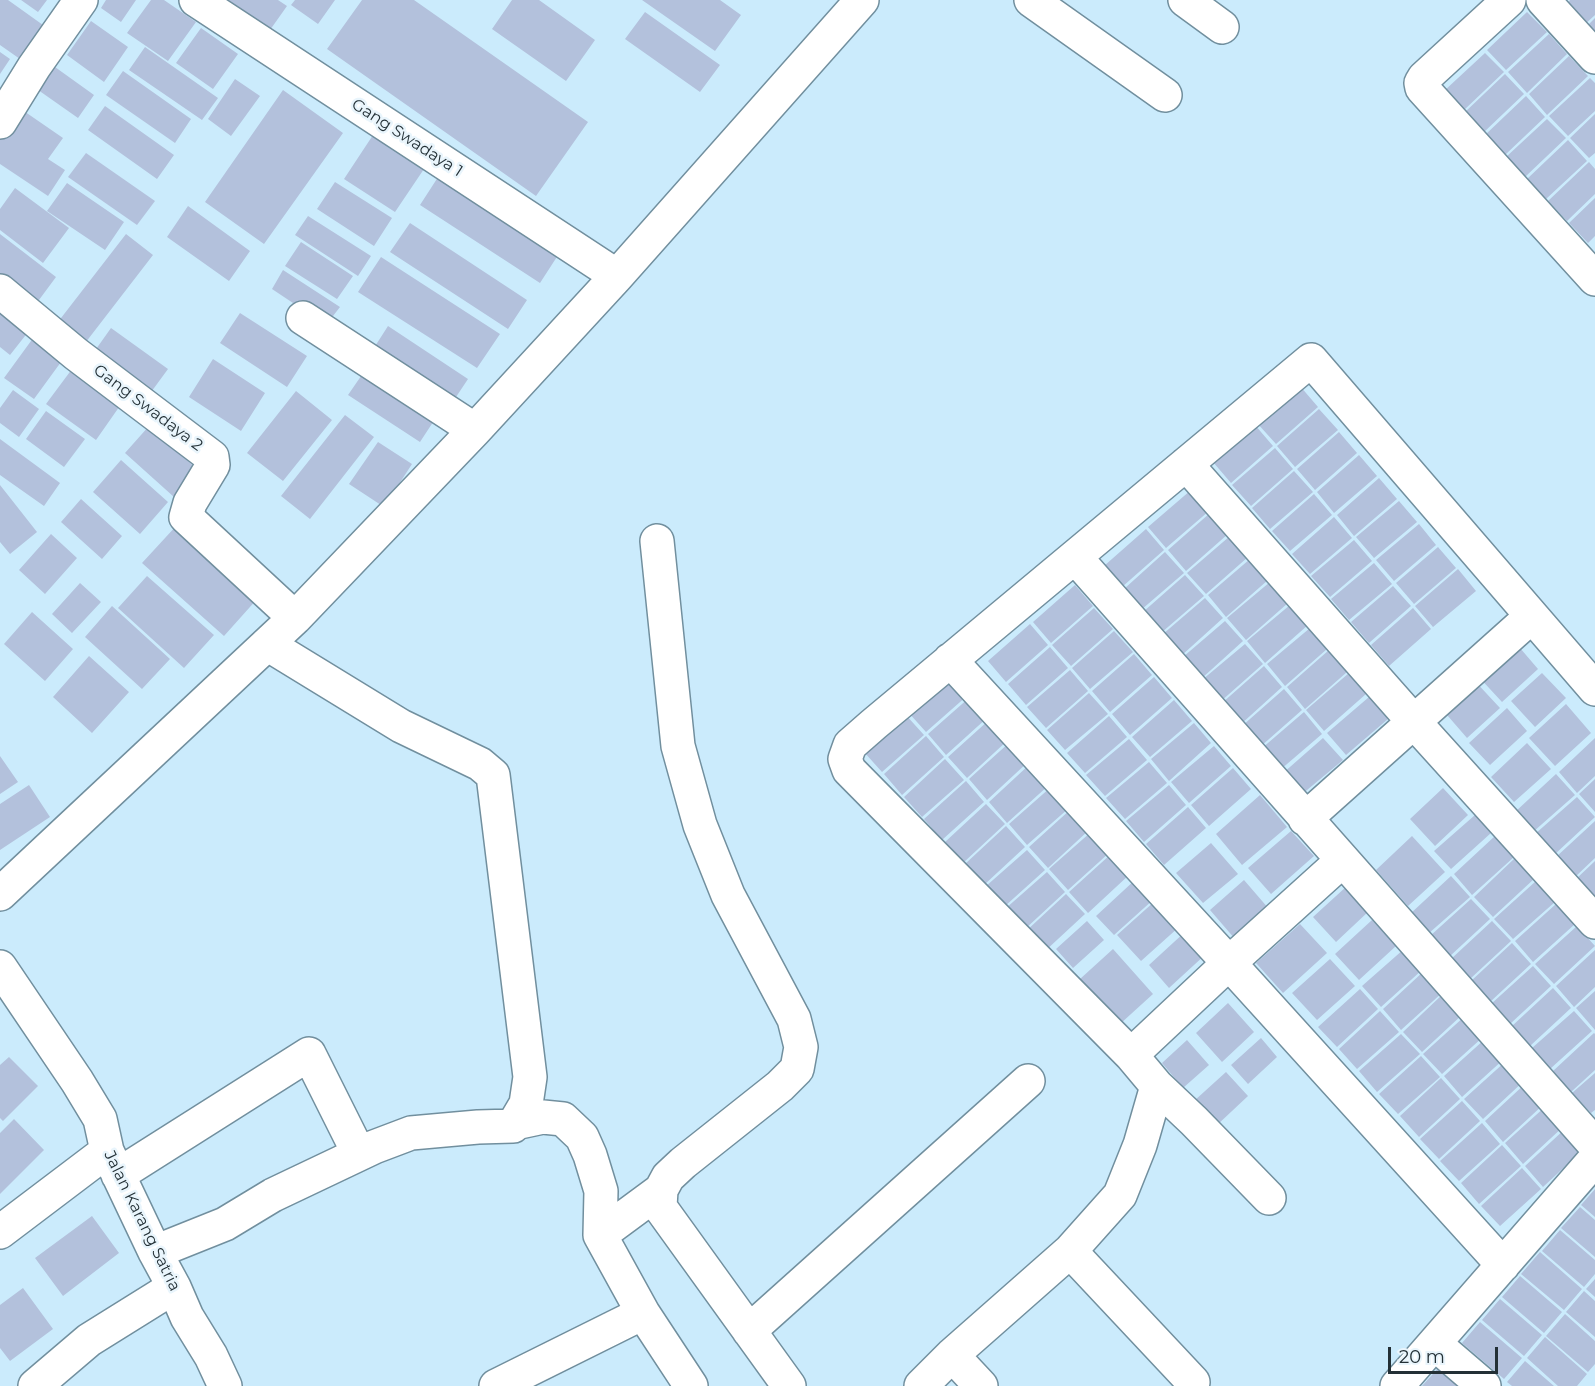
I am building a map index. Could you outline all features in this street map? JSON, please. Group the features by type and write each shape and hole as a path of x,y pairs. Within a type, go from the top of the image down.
{"street":[{"path":"0,122 34,67 81,0"},
{"name":"Gang Swadaya 1","path":"196,0 617,276"},
{"path":"0,894 295,618 475,430 617,276 862,0"},
{"path":"1031,0 1165,94"},
{"path":"1185,0 1222,27"},
{"path":"1509,0 1424,78 1421,83 1422,88 1595,279"},
{"path":"1543,0 1595,57"},
{"name":"Gang Swadaya 2","path":"0,291 76,354 212,457 213,465 190,503 186,516 295,618"},
{"path":"303,318 475,430"},
{"path":"1269,1198 849,770 845,759 850,745 1311,360 1595,689"},
{"path":"1186,464 1595,922"},
{"path":"657,540 678,746 700,825 728,895 794,1019 801,1047 797,1069 780,1086 683,1162 668,1177 661,1190 660,1207 789,1386"},
{"path":"1075,557 1595,1145"},
{"path":"1305,819 1532,616"},
{"path":"267,644 391,721 480,764 493,775 530,1077 526,1104 515,1123"},
{"path":"950,660 1503,1265"},
{"path":"1131,1055 1228,963 1343,860"},
{"name":"Jalan Karang Satria","path":"0,967 100,1119 112,1163 187,1317 211,1356 225,1386"},
{"path":"0,1232 112,1163 309,1054 359,1154"},
{"path":"748,1331 1028,1081"},
{"path":"921,1386 952,1355 1070,1251 1120,1195 1140,1145 1157,1086"},
{"path":"155,1252 225,1224 273,1196 359,1154 411,1133 513,1126 515,1123 543,1117 562,1119 582,1137 602,1191 600,1235 643,1313 691,1386"},
{"path":"1397,1386 1595,1159"},
{"path":"600,1235 661,1190"},
{"path":"1070,1251 1193,1382"},
{"path":"35,1386 88,1340 174,1287"},
{"path":"496,1386 643,1313"},
{"path":"1435,1344 1484,1386"},
{"path":"952,1355 981,1386"}],"building":[{"path":"0,0 8,0 43,25 20,59 0,45"},
{"path":"21,0 47,0 38,12"},
{"path":"106,0 136,0 121,22 101,8"},
{"path":"151,0 164,0 196,22 168,61 127,33"},
{"path":"227,0 278,0 287,6 270,30"},
{"path":"295,0 335,0 318,24 291,5"},
{"path":"362,0 414,0 588,122 536,196 327,49"},
{"path":"512,0 539,0 595,40 566,81 492,29"},
{"path":"642,0 720,0 741,15 715,51"},
{"path":"1570,0 1595,0 1595,15 1583,26 1565,6"},
{"path":"645,12 720,65 700,92 625,39"},
{"path":"1527,12 1547,32 1506,70 1487,50"},
{"path":"1595,18 1595,38 1585,28"},
{"path":"91,21 128,47 104,82 67,55"},
{"path":"201,28 238,54 213,89 176,63"},
{"path":"1549,34 1567,54 1527,93 1508,72"},
{"path":"145,47 218,98 202,120 129,70"},
{"path":"0,52 10,59 0,74"},
{"path":"1485,53 1504,72 1463,111 1444,91"},
{"path":"1569,56 1588,76 1547,115 1529,94"},
{"path":"48,62 94,95 78,118 31,85"},
{"path":"123,71 191,119 175,143 106,95"},
{"path":"1505,74 1524,94 1483,133 1464,113"},
{"path":"1590,78 1595,83 1595,111 1568,136 1549,116"},
{"path":"235,79 260,96 231,136 208,119"},
{"path":"283,90 343,133 264,244 205,202"},
{"path":"1526,96 1545,117 1505,155 1485,135"},
{"path":"105,106 174,155 157,179 88,130"},
{"path":"18,107 63,138 48,159 65,170 48,196 0,164 0,134"},
{"path":"1595,114 1595,153 1589,158 1570,138"},
{"path":"1547,119 1566,138 1525,177 1506,157"},
{"path":"375,132 426,166 395,212 344,179"},
{"path":"1568,140 1587,161 1546,199 1527,179"},
{"path":"86,153 155,201 137,225 68,177"},
{"path":"1589,162 1595,169 1595,194 1567,221 1548,201"},
{"path":"442,171 562,249 540,283 420,205"},
{"path":"335,182 392,218 374,246 317,209"},
{"path":"67,183 124,222 105,250 47,211"},
{"path":"15,188 69,228 43,263 0,230 0,209"},
{"path":"1595,198 1595,236 1588,243 1569,223"},
{"path":"188,206 250,251 229,281 167,237"},
{"path":"308,216 371,256 358,276 295,235"},
{"path":"410,223 527,300 508,329 390,252"},
{"path":"0,234 56,277 36,304 0,276"},
{"path":"126,234 153,255 79,351 51,331"},
{"path":"301,242 353,276 337,299 285,266"},
{"path":"381,257 500,334 477,368 358,292"},
{"path":"283,270 340,307 326,325 272,289"},
{"path":"0,294 36,322 10,355 0,347"},
{"path":"240,313 307,356 287,387 220,343"},
{"path":"388,326 468,379 452,403 372,351"},
{"path":"111,328 168,369 146,399 89,359"},
{"path":"39,330 69,351 34,399 4,378"},
{"path":"213,359 265,393 241,431 189,397"},
{"path":"75,365 124,400 96,440 46,404"},
{"path":"368,366 439,413 420,442 348,395"},
{"path":"1300,386 1318,407 1276,444 1257,423"},
{"path":"13,390 39,409 19,437 0,423 0,408"},
{"path":"296,391 332,420 283,481 247,453"},
{"path":"1319,409 1338,430 1295,467 1277,446"},
{"path":"46,411 85,439 64,467 26,439"},
{"path":"345,415 374,437 310,519 281,496"},
{"path":"1255,425 1273,446 1231,483 1213,462"},
{"path":"149,426 198,470 174,497 125,453"},
{"path":"1339,432 1357,453 1315,490 1297,469"},
{"path":"0,439 60,483 44,506 0,475"},
{"path":"378,442 412,464 384,507 349,484"},
{"path":"1275,448 1293,469 1251,506 1232,485"},
{"path":"1359,455 1377,476 1334,513 1317,492"},
{"path":"121,460 168,502 140,534 93,492"},
{"path":"1294,471 1313,492 1270,529 1252,508"},
{"path":"1379,478 1397,499 1354,536 1337,515"},
{"path":"0,485 37,532 10,554 0,542"},
{"path":"1191,490 1209,511 1166,548 1148,527"},
{"path":"1314,494 1332,515 1290,551 1272,531"},
{"path":"81,499 122,536 102,559 61,522"},
{"path":"1399,501 1417,522 1374,558 1356,537"},
{"path":"1210,513 1228,534 1186,571 1168,550"},
{"path":"1334,517 1352,538 1310,574 1292,554"},
{"path":"1419,524 1436,545 1394,581 1376,560"},
{"path":"177,525 258,598 224,636 142,563"},
{"path":"1146,529 1164,550 1122,587 1104,566"},
{"path":"51,534 77,558 45,594 19,570"},
{"path":"1230,536 1248,557 1206,594 1187,573"},
{"path":"1354,540 1372,561 1330,597 1311,576"},
{"path":"1438,547 1456,568 1414,604 1396,583"},
{"path":"1165,552 1184,573 1141,610 1124,589"},
{"path":"1250,559 1268,580 1226,617 1208,595"},
{"path":"1374,563 1392,584 1349,620 1331,599"},
{"path":"1458,569 1476,591 1433,627 1415,606"},
{"path":"1185,575 1204,596 1161,633 1143,612"},
{"path":"147,576 214,635 184,668 118,608"},
{"path":"1270,582 1288,603 1246,640 1227,618"},
{"path":"80,583 101,602 72,633 52,614"},
{"path":"1075,585 1093,606 1051,643 1033,622"},
{"path":"1393,586 1411,606 1369,643 1351,622"},
{"path":"1205,598 1223,618 1181,656 1163,634"},
{"path":"1290,605 1308,625 1265,663 1247,641"},
{"path":"112,606 170,659 142,689 85,637"},
{"path":"1094,608 1113,629 1071,666 1052,645"},
{"path":"1413,608 1431,629 1389,666 1371,645"},
{"path":"32,612 73,649 45,681 4,644"},
{"path":"1225,621 1243,641 1201,679 1183,657"},
{"path":"1030,624 1048,645 1006,682 988,661"},
{"path":"1310,628 1327,649 1285,686 1267,664"},
{"path":"1114,631 1133,652 1090,689 1072,668"},
{"path":"1514,641 1538,669 1502,702 1477,675"},
{"path":"1245,644 1263,664 1220,702 1202,680"},
{"path":"1050,647 1068,668 1026,705 1008,684"},
{"path":"1329,650 1347,672 1305,709 1287,687"},
{"path":"1134,654 1152,675 1110,712 1092,691"},
{"path":"89,656 129,692 92,733 53,697"},
{"path":"1264,666 1282,687 1240,725 1222,703"},
{"path":"1070,670 1088,691 1046,728 1027,707"},
{"path":"1349,673 1366,694 1324,731 1306,710"},
{"path":"1542,673 1566,698 1535,727 1511,701"},
{"path":"949,675 968,695 926,732 908,712"},
{"path":"1154,677 1172,698 1130,735 1112,714"},
{"path":"1473,679 1500,708 1467,738 1441,708"},
{"path":"1284,689 1302,710 1260,747 1242,726"},
{"path":"1089,693 1108,714 1065,750 1047,730"},
{"path":"970,697 988,717 946,755 928,734"},
{"path":"1369,697 1388,719 1346,755 1327,733"},
{"path":"1174,700 1192,721 1150,757 1132,737"},
{"path":"1566,704 1591,733 1555,766 1529,738"},
{"path":"1507,708 1527,731 1490,765 1469,743"},
{"path":"1304,712 1322,734 1280,770 1261,749"},
{"path":"905,714 924,735 882,772 864,752"},
{"path":"1109,716 1127,737 1085,773 1067,753"},
{"path":"989,720 1008,740 967,778 948,757"},
{"path":"1194,723 1211,743 1169,781 1151,759"},
{"path":"926,736 944,757 902,795 884,774"},
{"path":"1323,738 1343,760 1301,795 1282,774"},
{"path":"1595,738 1595,776 1577,793 1559,772"},
{"path":"1129,739 1147,760 1105,796 1086,775"},
{"path":"1010,742 1028,762 987,800 969,779"},
{"path":"1527,743 1551,769 1514,802 1491,777"},
{"path":"1214,746 1231,766 1189,803 1171,782"},
{"path":"0,756 18,782 0,794"},
{"path":"945,759 964,780 922,817 904,797"},
{"path":"1149,762 1167,783 1125,819 1106,798"},
{"path":"1030,764 1049,785 1007,823 989,802"},
{"path":"1233,768 1251,789 1209,826 1191,805"},
{"path":"1556,774 1575,795 1533,832 1515,812"},
{"path":"1595,779 1595,812 1579,794"},
{"path":"966,781 984,802 942,840 924,819"},
{"path":"29,785 50,817 0,850 0,804"},
{"path":"1169,785 1186,805 1144,842 1126,821"},
{"path":"1051,787 1069,808 1027,845 1009,824"},
{"path":"1443,788 1468,815 1435,846 1410,819"},
{"path":"1260,795 1287,827 1242,865 1216,834"},
{"path":"1577,797 1595,817 1554,855 1535,834"},
{"path":"986,804 1005,824 963,863 945,842"},
{"path":"1188,807 1206,828 1164,865 1146,844"},
{"path":"1071,809 1089,830 1048,868 1029,847"},
{"path":"1475,815 1491,833 1451,869 1434,851"},
{"path":"1595,821 1595,858 1574,878 1556,857"},
{"path":"1006,826 1025,847 984,885 965,864"},
{"path":"1291,831 1314,856 1271,894 1248,868"},
{"path":"1091,832 1109,853 1068,890 1049,869"},
{"path":"1412,836 1445,872 1408,906 1376,870"},
{"path":"1495,836 1514,857 1472,895 1454,874"},
{"path":"1211,843 1238,874 1203,903 1176,873"},
{"path":"1027,850 1045,870 1004,907 985,887"},
{"path":"1111,854 1129,875 1088,913 1069,892"},
{"path":"1515,858 1534,879 1493,917 1474,897"},
{"path":"1595,861 1595,900 1576,879"},
{"path":"1047,872 1065,892 1024,930 1005,909"},
{"path":"1451,876 1470,897 1428,934 1410,914"},
{"path":"1136,879 1154,899 1114,935 1096,916"},
{"path":"1244,880 1269,909 1235,939 1210,910"},
{"path":"1536,881 1555,902 1513,939 1494,919"},
{"path":"1347,886 1369,911 1336,942 1313,917"},
{"path":"1066,894 1085,914 1044,952 1025,932"},
{"path":"1471,899 1490,919 1449,957 1430,936"},
{"path":"1155,901 1179,927 1141,961 1117,935"},
{"path":"1556,904 1575,924 1533,962 1515,941"},
{"path":"1372,920 1396,946 1359,980 1335,954"},
{"path":"1087,921 1104,940 1073,968 1056,949"},
{"path":"1492,921 1511,941 1470,979 1451,959"},
{"path":"1300,924 1327,953 1283,993 1256,963"},
{"path":"1577,926 1595,946 1554,984 1535,964"},
{"path":"1186,931 1206,954 1169,988 1149,965"},
{"path":"1512,943 1531,964 1490,1002 1471,981"},
{"path":"1113,949 1153,994 1120,1024 1080,979"},
{"path":"1404,949 1422,970 1381,1007 1362,986"},
{"path":"1595,950 1595,987 1574,1007 1556,986"},
{"path":"1330,959 1355,986 1317,1020 1292,993"},
{"path":"1533,966 1551,986 1510,1024 1491,1004"},
{"path":"1424,971 1443,992 1401,1030 1383,1009"},
{"path":"1553,988 1571,1008 1530,1046 1512,1026"},
{"path":"1360,989 1378,1009 1337,1047 1318,1027"},
{"path":"1595,991 1595,1030 1576,1008"},
{"path":"1444,993 1463,1014 1422,1052 1403,1032"},
{"path":"1228,1003 1254,1032 1222,1062 1196,1033"},
{"path":"1380,1011 1399,1032 1357,1069 1339,1049"},
{"path":"1574,1011 1592,1031 1550,1069 1532,1048"},
{"path":"1465,1016 1483,1037 1442,1074 1423,1054"},
{"path":"1594,1033 1595,1070 1571,1092 1553,1071"},
{"path":"1401,1034 1420,1054 1377,1092 1359,1071"},
{"path":"1261,1038 1277,1057 1248,1084 1231,1065"},
{"path":"1485,1039 1504,1059 1462,1097 1444,1076"},
{"path":"1187,1040 1209,1065 1183,1088 1162,1063"},
{"path":"1421,1056 1440,1077 1398,1114 1379,1094"},
{"path":"9,1057 38,1086 3,1121 0,1118 0,1065"},
{"path":"1506,1061 1524,1081 1483,1119 1464,1099"},
{"path":"1226,1072 1248,1096 1216,1126 1194,1101"},
{"path":"1595,1073 1595,1110 1591,1113 1572,1093"},
{"path":"1441,1078 1460,1099 1419,1137 1400,1116"},
{"path":"1526,1083 1544,1104 1503,1142 1485,1121"},
{"path":"1462,1101 1480,1121 1439,1159 1420,1139"},
{"path":"1546,1106 1564,1126 1523,1164 1505,1143"},
{"path":"14,1119 44,1150 0,1194 0,1133"},
{"path":"1482,1123 1500,1144 1459,1181 1440,1161"},
{"path":"1566,1128 1585,1148 1543,1187 1525,1166"},
{"path":"1502,1145 1521,1166 1479,1204 1461,1183"},
{"path":"1522,1168 1541,1189 1500,1226 1481,1206"},
{"path":"1595,1189 1595,1217 1581,1205"},
{"path":"1580,1207 1595,1220 1595,1257 1561,1228"},
{"path":"92,1216 119,1253 63,1296 35,1258"},
{"path":"1560,1230 1595,1260 1595,1274 1584,1287 1542,1251"},
{"path":"1540,1252 1582,1289 1564,1310 1521,1274"},
{"path":"1520,1276 1562,1312 1544,1333 1502,1297"},
{"path":"1595,1279 1595,1297 1586,1289"},
{"path":"23,1288 53,1329 10,1361 0,1348 0,1305"},
{"path":"1584,1291 1595,1301 1595,1337 1566,1312"},
{"path":"1500,1299 1542,1335 1524,1356 1482,1320"},
{"path":"1565,1314 1595,1341 1595,1364 1588,1372 1546,1336"},
{"path":"1480,1322 1522,1358 1504,1379 1462,1343"},
{"path":"1545,1337 1587,1374 1577,1386 1558,1386 1527,1358"},
{"path":"1525,1361 1554,1386 1512,1386 1507,1382"},
{"path":"1440,1366 1464,1386 1422,1386"}]}
